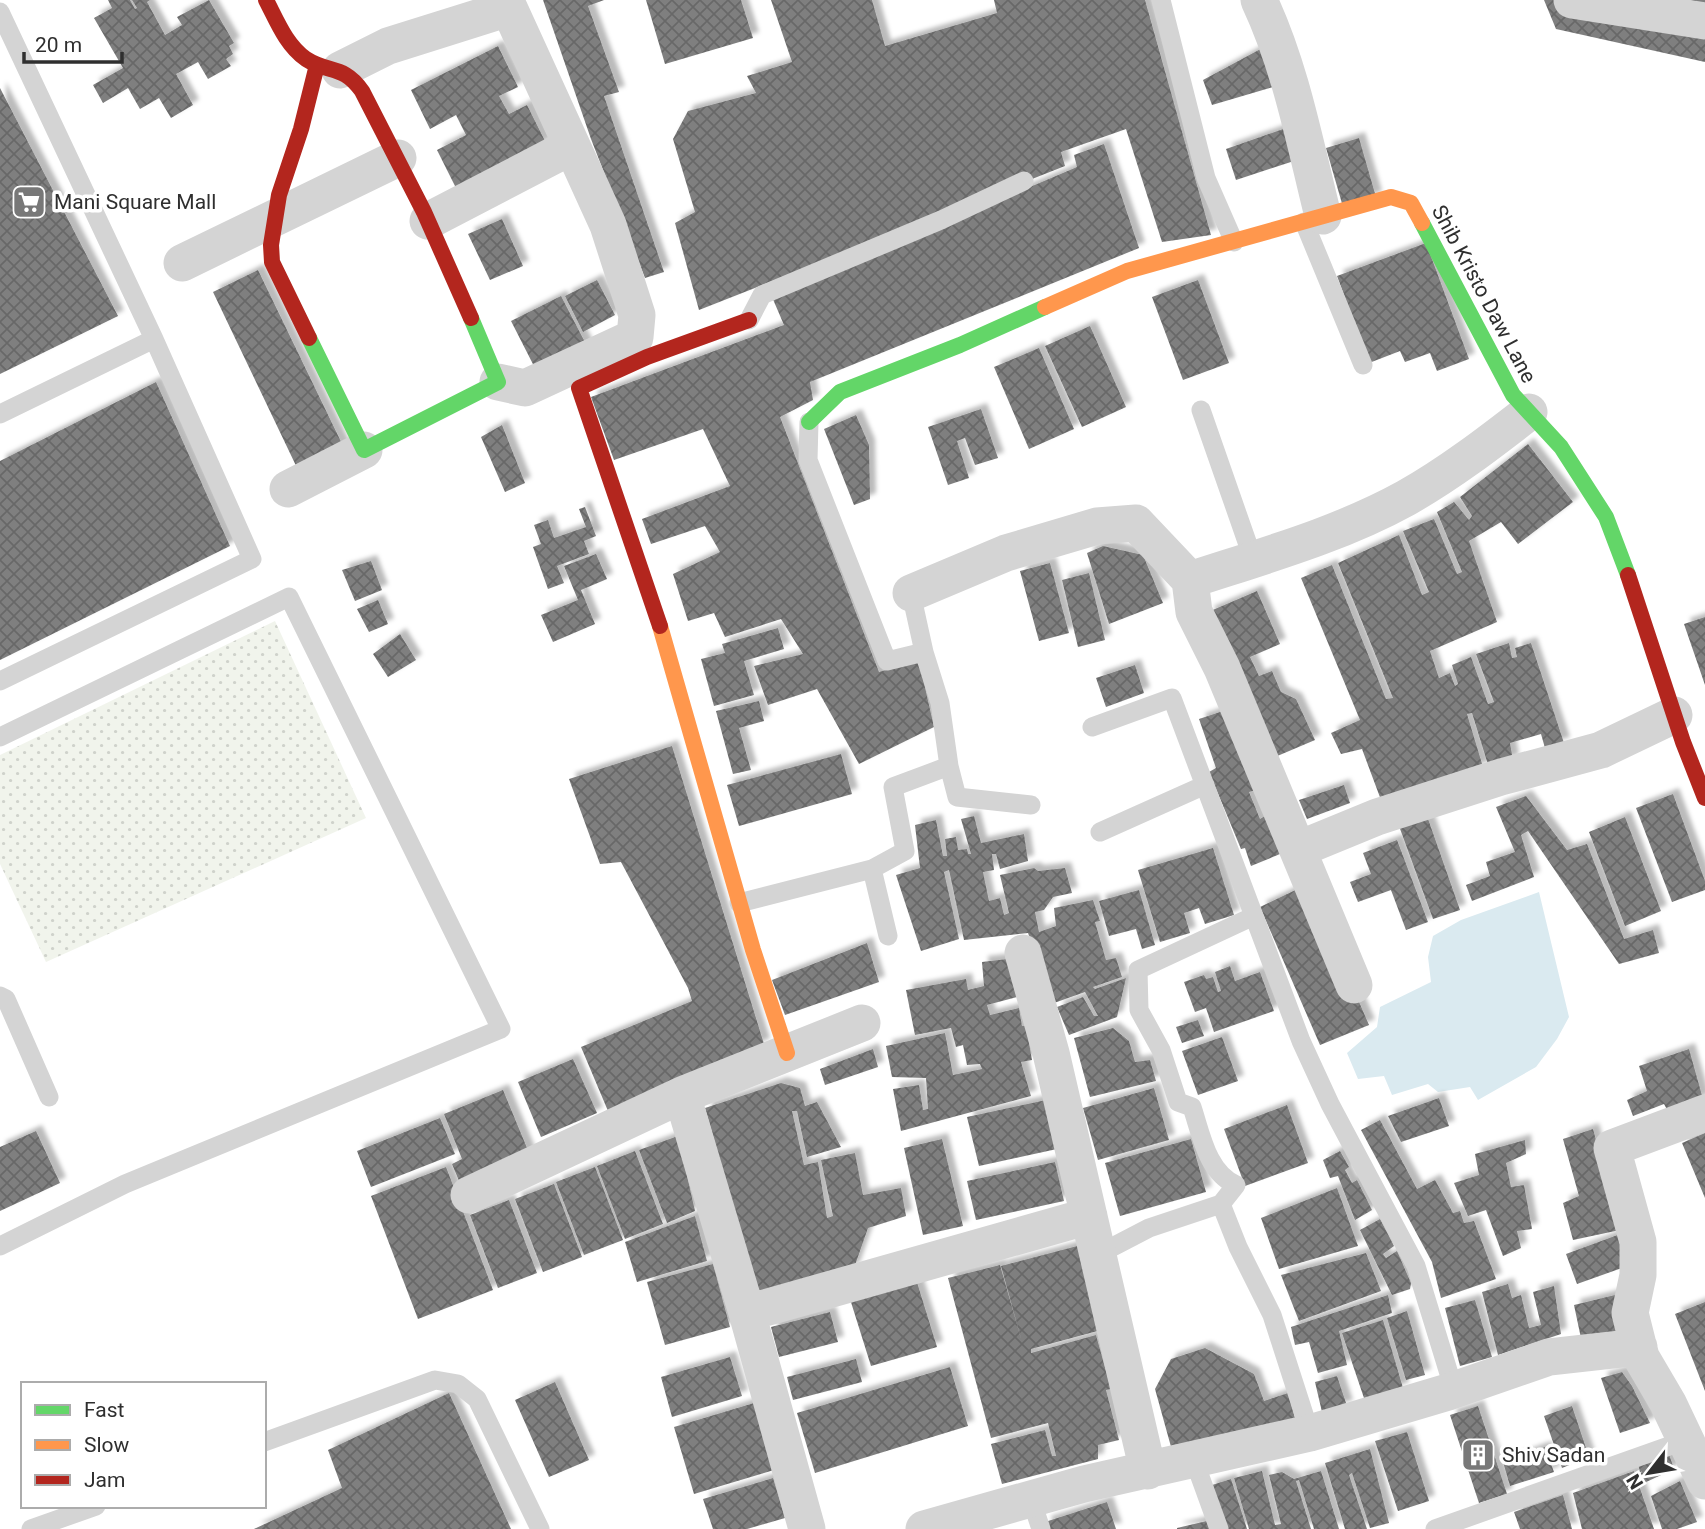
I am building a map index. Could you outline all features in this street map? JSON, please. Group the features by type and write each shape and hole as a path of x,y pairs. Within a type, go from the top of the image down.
{"street":[{"path":"266,0 285,37 295,50 354,79 372,107 428,220 498,382"},
{"path":"1259,0 1277,44 1313,219"},
{"path":"1572,0 1705,21"},
{"path":"288,489 498,382 525,388 635,337 637,315 608,225 509,8 328,67 303,120 271,221 269,242 272,262 364,450"},
{"path":"428,220 572,146"},
{"path":"182,263 398,158"},
{"name":"Shib Kristo Daw Lane","path":"809,422 840,392 960,345 1127,271 1391,197 1411,203 1513,395 1561,447 1606,517 1705,798"},
{"path":"749,320 647,357 579,388 670,659 739,903 787,1053"},
{"path":"1191,580 1321,536 1404,499 1461,465 1528,411"},
{"path":"911,593 1006,553 1097,526 1136,523 1191,580 1194,612 1222,668 1354,985"},
{"path":"1299,849 1377,817 1500,777 1601,750 1674,715"},
{"path":"1023,953 1051,1053 1148,1471"},
{"path":"469,1195 682,1095 862,1023"},
{"path":"682,1095 747,1313 807,1529"},
{"path":"1705,1113 1612,1148 1638,1242 1638,1275 1630,1313 1641,1357 1705,1481"},
{"path":"747,1313 1089,1216"},
{"path":"924,1529 1036,1514 1084,1484 1310,1433 1454,1390 1549,1357 1639,1347"}],"lane":[{"path":"1161,0 1206,178 1234,242"},
{"path":"0,12 154,339 252,558 0,681"},
{"path":"749,320 762,295 1024,181"},
{"path":"1313,219 1363,365"},
{"path":"0,414 154,339"},
{"path":"1201,410 1253,559"},
{"path":"809,422 808,460 887,661 925,652"},
{"path":"911,593 940,703 949,766 957,797 1031,805"},
{"path":"0,737 289,597 501,1029 125,1184 0,1246"},
{"path":"1092,727 1172,698 1301,1041 1330,1104 1416,1266 1454,1390"},
{"path":"739,903 872,869 905,851 894,787 949,766"},
{"path":"1100,832 1205,785"},
{"path":"872,869 888,936"},
{"path":"1099,1254 1149,1228 1221,1204 1236,1185 1223,1180 1212,1163 1192,1107 1178,1102 1161,1050 1139,1010 1138,970 1254,916"},
{"path":"0,996 6,999 49,1097"},
{"path":"1221,1204 1238,1247 1272,1315 1310,1433"},
{"path":"266,1441 435,1380 457,1384 477,1399 540,1529"},
{"path":"1435,1529 1686,1440"},
{"path":"1194,1460 1219,1529"},
{"path":"31,1529 80,1521 94,1508"}],"shaded area":[{"path":"275,621 366,818 46,962 0,864 0,755"},
{"path":"1539,892 1569,1017 1557,1039 1536,1067 1478,1100 1470,1087 1438,1092 1428,1084 1392,1095 1384,1076 1358,1079 1347,1053 1377,1027 1380,1007 1431,982 1428,957 1433,936 1461,920"}],"building":[{"path":"108,0 130,0 135,9 137,8 132,0 150,0 147,2 165,35 182,25 177,17 209,0 234,43 229,46 233,54 226,59 231,66 208,79 198,62 176,74 193,105 171,118 159,98 140,109 128,88 103,103 93,85 123,68 94,18 112,8"},
{"path":"543,0 604,0 588,6 619,92 604,96 664,272 645,278 591,139"},
{"path":"646,0 741,0 753,38 665,64"},
{"path":"771,0 872,0 885,46 997,13 994,0 1145,0 1211,235 1162,242 1126,129 1061,152 1065,166 699,310 675,223 695,212 673,139 688,111 756,93 747,76 792,62"},
{"path":"1544,0 1705,0 1705,62 1556,29"},
{"path":"1268,45 1280,85 1212,105 1203,80"},
{"path":"498,46 518,87 499,96 509,114 527,105 546,143 456,188 437,150 466,135 456,115 430,129 411,90"},
{"name":"Mani Square Mall","path":"0,88 118,316 0,374"},
{"path":"1286,128 1297,160 1236,180 1226,149"},
{"path":"1359,138 1376,197 1343,207 1326,148"},
{"path":"1104,144 1139,248 810,382 813,400 780,417 879,672 919,661 934,727 859,764 817,689 768,705 754,666 803,654 781,619 725,637 714,613 688,621 673,574 720,552 705,526 651,544 642,519 730,486 703,429 614,460 591,397 784,325 772,297 1077,167 1074,155"},
{"path":"502,219 523,266 490,280 468,234"},
{"path":"1426,243 1469,359 1437,371 1430,353 1405,362 1400,351 1369,363 1337,276"},
{"path":"258,270 345,450 299,472 213,292"},
{"path":"597,280 615,315 583,332 565,296"},
{"path":"1198,280 1229,363 1183,380 1152,297"},
{"path":"561,296 588,348 538,374 511,321"},
{"path":"1090,326 1126,407 1082,427 1045,346"},
{"path":"1039,348 1074,429 1029,449 994,367"},
{"path":"156,382 230,546 0,660 0,461"},
{"path":"981,409 998,458 975,465 965,438 957,441 969,478 948,485 928,427"},
{"path":"856,415 869,445 870,499 854,505 824,429"},
{"path":"502,425 525,483 505,492 481,437"},
{"path":"1528,444 1573,502 1518,544 1501,522 1469,541 1497,622 1430,651 1439,678 1450,673 1455,686 1458,684 1452,665 1471,657 1488,704 1494,702 1476,654 1509,643 1512,658 1517,657 1515,648 1531,643 1564,743 1545,748 1541,734 1510,743 1513,760 1489,768 1472,713 1467,714 1483,767 1381,800 1362,749 1341,754 1331,733 1360,720 1301,578 1332,565 1386,699 1393,698 1338,563 1399,535 1422,595 1429,592 1403,531 1434,519 1457,574 1462,572 1437,512 1454,502 1469,520 1472,516 1460,497"},
{"path":"585,507 596,536 584,541 589,554 557,566 564,583 548,589 533,547 541,544 534,525 548,520 554,538 586,527 579,509"},
{"path":"1103,546 1143,555 1163,603 1109,624 1087,553"},
{"path":"596,554 607,579 581,590 595,624 553,642 541,615 578,600 564,566"},
{"path":"371,561 382,590 355,601 342,570"},
{"path":"1050,563 1069,633 1039,641 1020,571"},
{"path":"1089,573 1105,640 1078,647 1062,580"},
{"path":"1257,591 1280,644 1250,657 1259,676 1272,671 1281,692 1296,699 1315,740 1275,757 1208,612"},
{"path":"378,600 388,624 369,632 357,609"},
{"path":"1705,617 1705,685 1684,624"},
{"path":"778,628 784,649 744,661 754,695 714,706 701,659 725,653 722,644"},
{"path":"400,634 416,660 388,677 373,654"},
{"path":"1135,665 1144,693 1106,707 1096,678"},
{"path":"759,701 764,721 739,728 751,770 733,774 716,711"},
{"path":"1232,708 1263,788 1249,792 1260,819 1276,809 1292,849 1251,866 1245,848 1241,849 1209,772 1216,768 1199,719"},
{"path":"672,746 764,1044 608,1111 581,1047 692,1001 688,988 621,862 600,864 569,779"},
{"path":"841,754 852,794 739,826 727,785"},
{"path":"1344,785 1350,803 1307,819 1299,800"},
{"path":"1673,794 1705,881 1705,890 1672,902 1636,808"},
{"path":"1526,796 1567,850 1587,844 1624,939 1653,930 1659,953 1619,964 1528,831 1521,835 1534,877 1472,901 1466,885 1490,876 1486,862 1515,852 1496,807"},
{"path":"974,816 981,843 1024,834 1028,861 1000,869 996,854 992,854 994,870 983,872 989,901 1000,898 1004,915 1009,913 1000,875 1034,868 1038,871 1065,868 1072,893 1053,897 1044,910 1035,912 1039,932 1056,926 1054,908 1093,900 1100,921 1095,922 1106,960 1116,958 1122,977 1093,987 1095,989 1126,978 1117,1017 1069,1035 1057,1007 1083,997 1094,1016 1098,1016 1085,992 1054,1003 1028,933 964,940 949,870 944,872 959,939 921,951 896,875 920,868 915,825 936,820 943,856 947,856 945,839 956,837 958,850 967,849 968,854 971,854 961,819"},
{"path":"1427,816 1460,910 1433,919 1399,826"},
{"path":"1625,817 1661,911 1625,926 1589,832"},
{"path":"1397,840 1428,922 1406,930 1391,890 1358,902 1350,882 1371,874 1363,853"},
{"path":"1213,848 1234,915 1205,924 1199,908 1184,913 1190,933 1160,942 1138,870"},
{"path":"1308,884 1369,1025 1320,1045 1260,907"},
{"path":"1139,890 1155,945 1142,949 1136,929 1109,936 1099,901"},
{"path":"867,943 879,982 785,1015 772,980"},
{"path":"1007,959 1017,997 987,1005 990,1015 1019,1008 1022,1026 1026,1026 1032,1060 1021,1062 1031,1096 901,1131 893,1089 919,1085 923,1110 928,1109 926,1078 892,1077 886,1046 945,1033 953,1075 982,1069 980,1064 967,1065 963,1045 956,1047 951,1028 915,1035 906,990 966,979 968,990 984,986 982,962"},
{"path":"1230,966 1235,981 1260,972 1274,1011 1214,1032 1206,1008 1195,1012 1184,982 1204,975 1206,979 1213,977 1218,992 1221,991 1215,972"},
{"path":"1198,1020 1204,1036 1182,1043 1176,1027"},
{"path":"1113,1028 1129,1041 1135,1062 1150,1060 1156,1081 1090,1097 1074,1038"},
{"path":"1222,1037 1238,1081 1198,1095 1182,1051"},
{"path":"873,1049 878,1067 825,1085 820,1069"},
{"path":"1689,1049 1703,1099 1670,1115 1664,1104 1633,1116 1627,1100 1647,1091 1639,1066"},
{"path":"573,1059 597,1113 541,1137 518,1082"},
{"path":"781,1083 800,1088 805,1106 817,1102 841,1147 807,1157 797,1111 792,1111 804,1165 818,1162 827,1218 833,1216 821,1160 855,1153 863,1195 901,1188 906,1216 868,1228 854,1268 758,1295 705,1108"},
{"path":"1154,1088 1169,1140 1098,1160 1083,1108"},
{"path":"503,1090 532,1160 462,1188 452,1164 462,1159 444,1114"},
{"path":"1439,1098 1449,1126 1401,1142 1388,1116"},
{"path":"1046,1100 1057,1149 979,1166 967,1117"},
{"path":"1287,1105 1308,1163 1245,1186 1224,1129"},
{"path":"440,1118 455,1154 371,1187 357,1151"},
{"path":"1380,1120 1417,1189 1435,1180 1453,1213 1460,1211 1464,1223 1474,1221 1496,1279 1441,1298 1432,1262 1361,1130"},
{"path":"1593,1129 1620,1230 1573,1240 1563,1203 1579,1196 1563,1139"},
{"path":"36,1131 60,1183 0,1211 0,1147"},
{"path":"1705,1133 1705,1198 1682,1143"},
{"path":"678,1136 695,1211 667,1223 639,1150"},
{"path":"942,1139 963,1226 923,1235 904,1148"},
{"path":"1191,1139 1206,1192 1120,1216 1105,1163"},
{"path":"1525,1140 1526,1154 1506,1163 1511,1187 1524,1185 1532,1229 1517,1231 1521,1248 1503,1256 1486,1210 1468,1216 1454,1183 1479,1175 1475,1154"},
{"path":"635,1151 663,1224 625,1239 597,1166"},
{"path":"1340,1151 1349,1167 1345,1170 1352,1183 1357,1180 1372,1210 1355,1220 1338,1176 1330,1178 1323,1160"},
{"path":"1055,1162 1064,1201 976,1220 967,1181"},
{"path":"446,1167 493,1290 418,1319 371,1196"},
{"path":"595,1167 623,1240 584,1255 556,1182"},
{"path":"554,1184 582,1257 543,1272 515,1199"},
{"path":"1337,1188 1358,1246 1279,1269 1261,1218"},
{"path":"509,1200 537,1273 498,1288 470,1215"},
{"path":"695,1216 707,1261 637,1282 625,1242"},
{"path":"1380,1219 1394,1246 1383,1254 1386,1258 1397,1251 1411,1283 1410,1289 1392,1295 1360,1230"},
{"path":"1623,1233 1633,1264 1577,1284 1566,1254"},
{"path":"1081,1245 1105,1329 1031,1349 1031,1353 1096,1335 1111,1389 1106,1390 1119,1440 1098,1445 1098,1459 1002,1484 991,1444 1045,1430 1052,1456 1056,1456 1048,1423 991,1438 948,1278 1000,1265 1022,1342 1001,1266"},
{"path":"1366,1253 1381,1291 1299,1321 1281,1275"},
{"path":"713,1264 730,1327 665,1345 647,1282"},
{"path":"916,1279 937,1347 871,1366 850,1299"},
{"path":"1508,1284 1512,1298 1521,1295 1529,1328 1541,1325 1533,1292 1554,1286 1561,1334 1498,1355 1482,1292"},
{"path":"1619,1294 1628,1332 1582,1343 1574,1305"},
{"path":"1388,1295 1392,1313 1339,1331 1347,1365 1318,1373 1309,1342 1295,1345 1291,1327"},
{"path":"1475,1300 1492,1357 1460,1366 1445,1308"},
{"path":"1705,1302 1705,1391 1675,1314"},
{"path":"1407,1311 1425,1375 1406,1380 1387,1318"},
{"path":"830,1312 838,1342 779,1357 771,1327"},
{"path":"1383,1320 1403,1388 1365,1401 1342,1333"},
{"path":"1205,1348 1254,1374 1264,1401 1288,1393 1295,1418 1173,1454 1155,1389 1171,1359"},
{"path":"730,1357 742,1396 672,1417 661,1377"},
{"path":"856,1359 862,1382 793,1400 787,1377"},
{"path":"950,1367 968,1426 815,1473 797,1413"},
{"path":"1622,1372 1650,1423 1620,1433 1601,1378"},
{"path":"1337,1376 1347,1406 1322,1412 1315,1382"},
{"path":"555,1382 589,1460 549,1477 515,1400"},
{"path":"449,1393 511,1529 254,1529 342,1488 328,1450"},
{"path":"754,1403 774,1470 694,1494 674,1427"},
{"name":"Shiv Sadan","path":"1478,1406 1507,1494 1479,1503 1450,1415"},
{"path":"1572,1406 1589,1457 1562,1468 1544,1416"},
{"path":"1407,1432 1429,1501 1398,1511 1375,1441"},
{"path":"1545,1447 1554,1472 1510,1486 1503,1462"},
{"path":"1370,1449 1389,1523 1370,1528 1352,1473 1349,1475 1367,1529 1345,1529 1325,1463"},
{"path":"1668,1451 1674,1469 1644,1483 1638,1465"},
{"path":"1262,1471 1275,1525 1281,1524 1269,1475 1282,1472 1294,1479 1321,1471 1339,1529 1314,1529 1299,1480 1296,1481 1311,1529 1249,1529 1234,1478"},
{"path":"1634,1471 1654,1529 1582,1529 1573,1493"},
{"path":"773,1478 785,1518 747,1529 713,1529 703,1499"},
{"path":"1231,1479 1247,1529 1225,1529 1209,1486"},
{"path":"1680,1481 1697,1522 1677,1529 1662,1529 1651,1496"},
{"path":"1563,1495 1572,1529 1520,1529 1514,1512"},
{"path":"1107,1502 1116,1529 1047,1529 1045,1522"},
{"path":"1211,1520 1213,1529 1177,1529 1177,1528"}],"traffic: fast":[{"path":"1422,223 1513,395 1561,447 1606,517 1628,575"},
{"path":"809,422 840,392 960,345 1045,307"},
{"path":"309,338 364,450 498,382 471,318"}],"traffic: slow":[{"path":"1045,307 1127,271 1391,197 1411,203 1422,223"},
{"path":"660,626 753,950 787,1053"}],"traffic: jam":[{"path":"266,0 283,32 299,53 314,64 342,73 362,91 424,212 471,318"},
{"path":"309,338 272,262 271,245 279,195 301,129 317,65"},
{"path":"660,626 579,388 647,357 749,320"},
{"path":"1628,575 1683,742 1705,798"}],"place":[{"name":"Mani Square Mall","path":"29,202"},
{"name":"Shiv Sadan","path":"1478,1455"}]}
